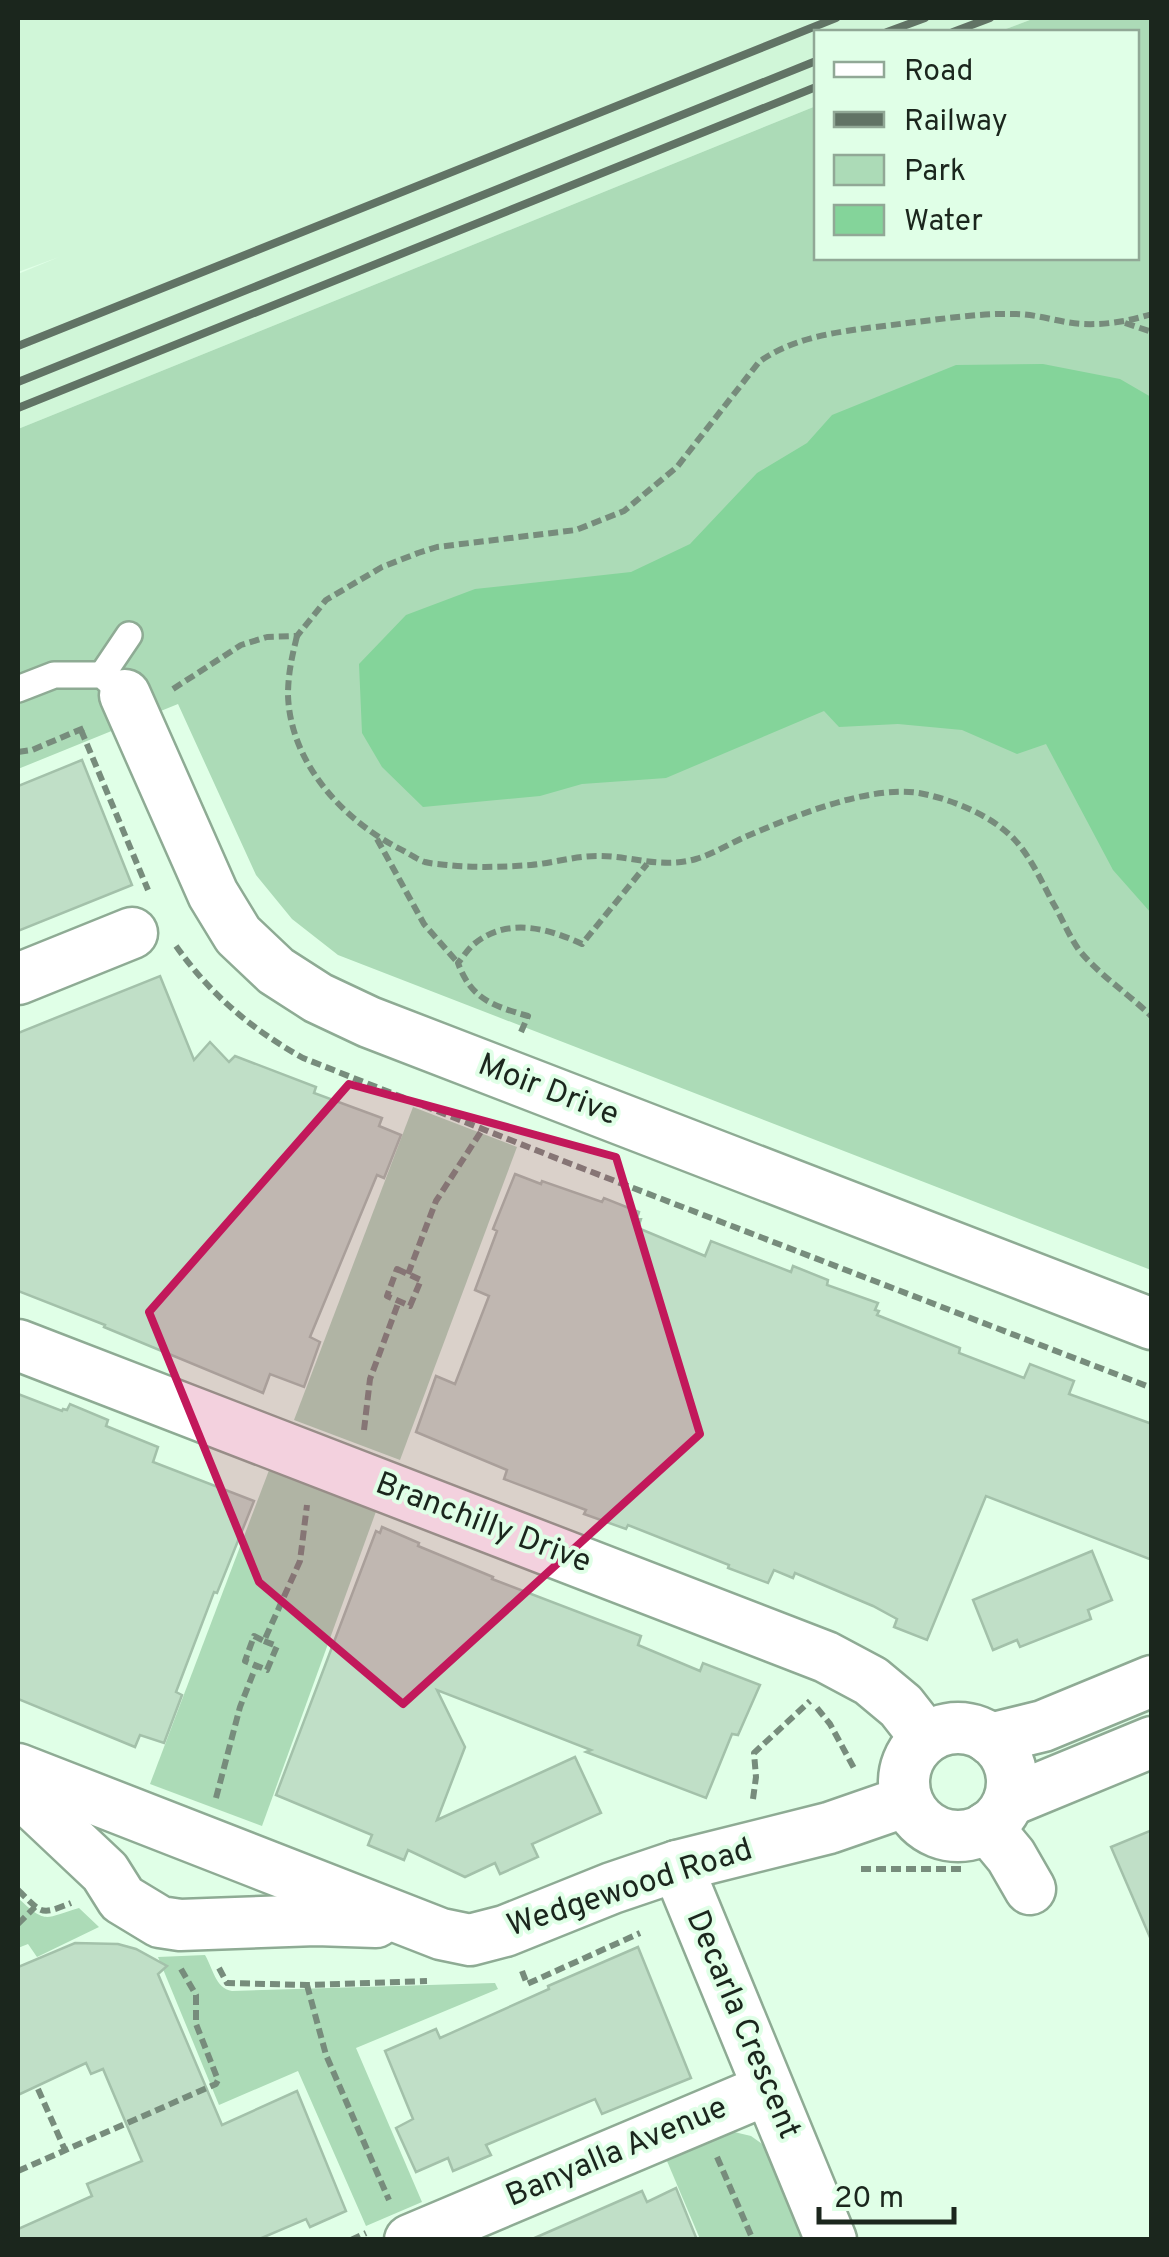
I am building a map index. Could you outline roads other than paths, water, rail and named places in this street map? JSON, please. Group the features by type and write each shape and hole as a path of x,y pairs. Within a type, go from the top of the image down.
{"street":[{"name":"Moir Drive","path":"119,693 213,894 238,935 276,971 318,998 369,1022 1152,1324"},
{"path":"18,979 132,933"},
{"name":"Branchilly Drive","path":"18,1345 826,1656 872,1681 901,1706 926,1738"},
{"path":"990,1738 1044,1726 1152,1682"},
{"path":"990,1831 1012,1784 1010,1767 1002,1751 975,1730 941,1730 926,1738 906,1766 904,1784 885,1793 926,1826 957,1836 990,1831 1152,1742"},
{"name":"Wedgewood Road","path":"18,1769 440,1934 470,1940 676,1866 829,1828 885,1793"},
{"name":"Wedgewood Road","path":"18,1790 105,1872 122,1899 160,1922 411,1922"},
{"path":"105,1872 96,1847 98,1830 109,1818 125,1811"},
{"path":"990,1831 1011,1856 1030,1890"},
{"name":"Decarla Crescent","path":"676,1866 831,2240"},
{"name":"Banyalla Avenue","path":"394,2223 768,2089"}],"lane":[{"path":"18,689 54,675 119,693 129,635"}],"water":[{"path":"1043,364 1120,379 1151,397 1151,913 1113,870 1046,744 1017,754 962,730 898,724 839,727 824,711 666,778 582,784 540,796 423,807 382,767 362,733 359,664 406,615 475,589 631,572 690,544 757,473 807,443 832,415 956,365"}],"railway":[{"path":"18,346 836,18"},
{"path":"892,30 925,18"},
{"path":"958,30 990,18"},
{"path":"18,382 814,62"},
{"path":"18,408 814,88"}]}
